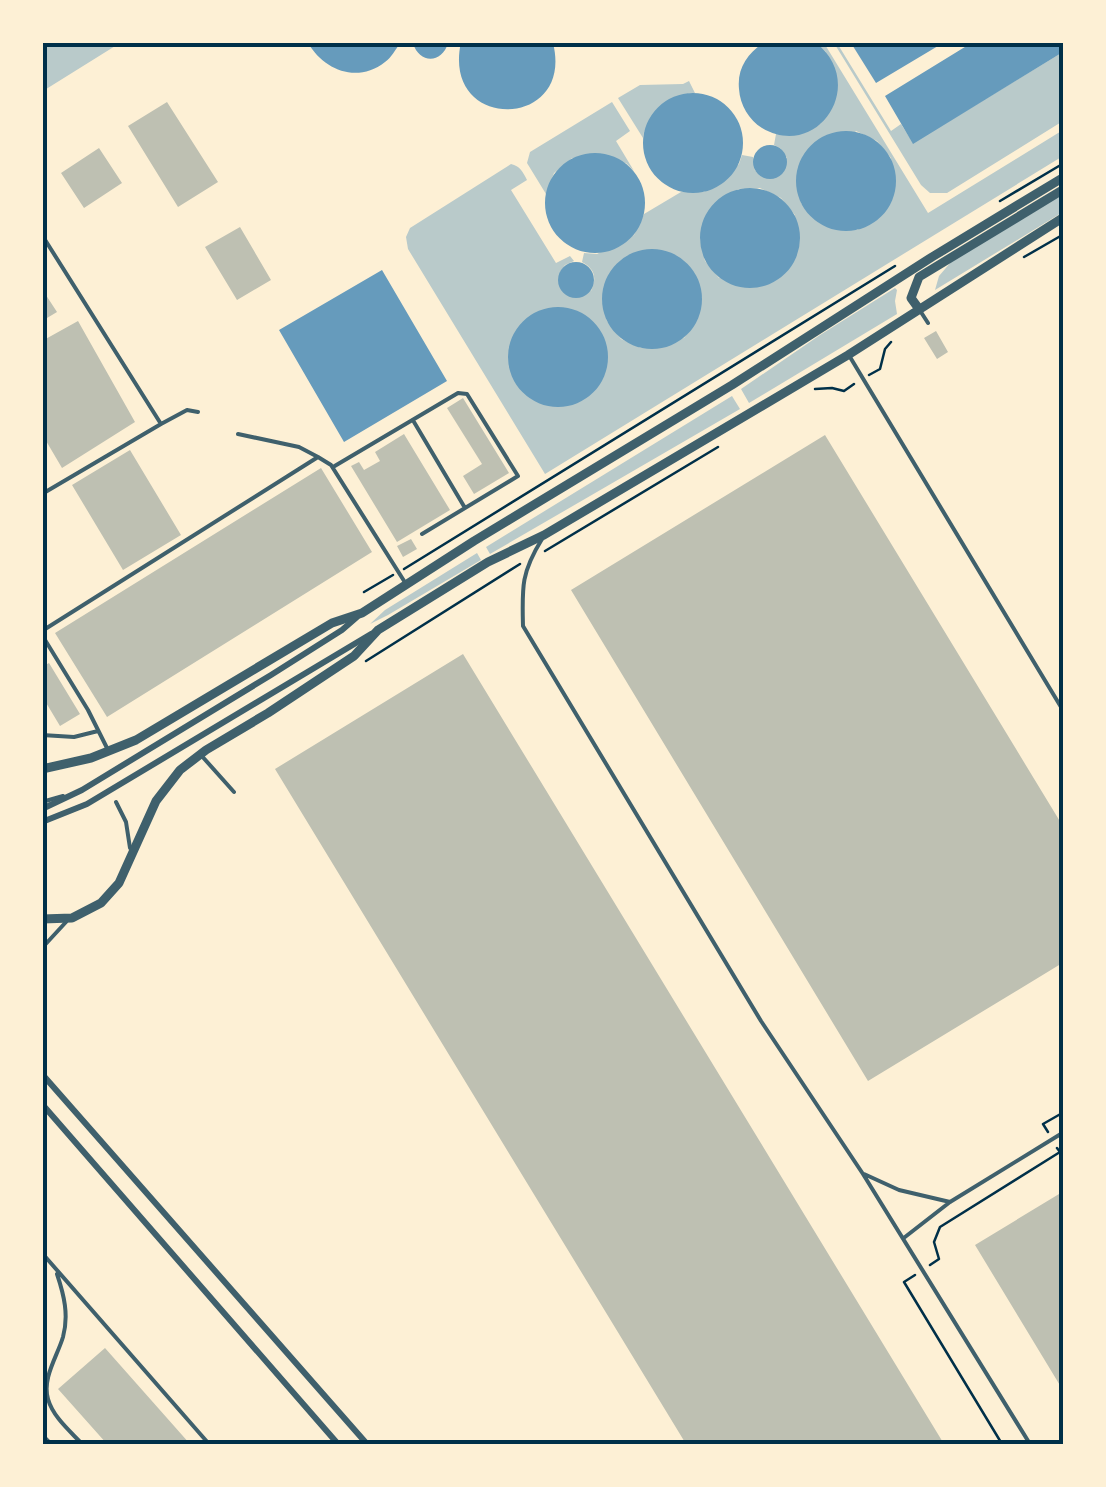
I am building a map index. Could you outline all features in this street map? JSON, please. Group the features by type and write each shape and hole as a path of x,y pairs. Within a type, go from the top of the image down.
{"street":[{"path":"42,806 82,790 314,648 406,584 1064,176"},
{"path":"920,309 912,298 920,277 1064,189"},
{"path":"42,822 74,811 488,562 544,535 848,354 1064,218"},
{"path":"42,770 136,740 332,623 362,612"},
{"path":"42,918 72,918 102,903 128,868 149,815 180,770 354,656 378,630"},
{"path":"42,1074 366,1444"},
{"path":"42,1104 338,1444"}],"lane":[{"path":"42,235 161,424"},
{"path":"920,309 928,323"},
{"path":"848,354 1064,712"},
{"path":"333,468 458,393 468,394 518,476 422,534"},
{"path":"42,494 187,410 198,412"},
{"path":"413,420 466,508"},
{"path":"238,434 299,447 333,468 406,584"},
{"path":"108,752 42,633 318,456"},
{"path":"544,535 522,580 523,626 761,1022 904,1238 1030,1444"},
{"path":"42,735 74,737 98,730"},
{"path":"200,754 234,792"},
{"path":"116,802 129,833 128,868"},
{"path":"42,948 72,918"},
{"path":"904,1238 950,1202 1064,1132"},
{"path":"863,1174 899,1190 950,1202"},
{"path":"42,1253 209,1444"},
{"path":"56,1269 66,1300 66,1316 64,1334 46,1386 48,1400 54,1413 82,1444"},
{"path":"42,1435 51,1444"}],"path":[{"path":"1001,200 1064,163"},
{"path":"1016,262 1064,234"},
{"path":"364,592 904,260"},
{"path":"802,394 817,388 844,391 880,369 885,349 898,334"},
{"path":"366,661 531,556 553,547 724,443"},
{"path":"1002,1444 904,1282 938,1259 934,1242 940,1227 1060,1152 1043,1124 1064,1112"}],"shaded area":[{"path":"43,42 120,42 120,43 43,91"},
{"path":"815,43 824,43 928,213 1063,130 1063,156 545,474 408,249 406,237 410,228 514,165 527,180 511,190 556,263 570,256 574,261 560,272 591,291 594,274 582,262 584,253 597,254 634,235 644,214 681,192 704,192 739,164 742,155 753,157 755,171 787,158 774,145 776,134 801,134 821,123 826,52","holes":["856,131 877,141 891,158 858,230 832,228 819,222 801,203","760,188 781,198 795,215 719,278 705,261 700,238 738,189","702,297 697,320 684,338 641,348 621,339 607,321 602,299"]},
{"path":"834,43 891,131 901,124 913,143 1063,52 1063,121 947,193 930,193 921,185"},
{"path":"689,81 695,93 689,93 644,132 643,138 618,98 640,85"},
{"path":"612,102 630,131 616,141 634,171 626,163 572,158 554,173 546,194 527,163 530,152"},
{"path":"1063,193 1063,212 935,290 939,276 951,262"},
{"path":"895,288 897,314 749,403 741,389"},
{"path":"732,396 740,409 490,554 486,547"},
{"path":"477,553 481,560 370,624 385,610"}],"water":[{"path":"308,42 400,43 385,62 374,69 353,73 332,67"},
{"path":"413,42 448,43 441,55 431,59 420,55"},
{"path":"461,42 553,43 555,72 545,92 528,105 508,109 487,105 470,93 460,72"},
{"path":"815,42 831,59 837,77 837,96 830,113 818,126 802,134 783,135 762,128 741,101 739,82 744,63 763,43"},
{"path":"973,42 1063,43 1063,52 913,144 885,96"},
{"path":"851,43 943,43 876,83"},
{"path":"693,93 721,101 735,115 743,143 735,171 721,185 693,193 665,185 651,171 643,143 651,115 665,101"},
{"path":"846,131 865,135 881,146 892,162 896,181 892,200 881,216 865,227 846,231 827,227 811,216 800,200 796,181 800,162 811,146 827,135"},
{"path":"770,145 782,150 787,162 782,174 770,179 758,174 753,162 758,150"},
{"path":"595,153 623,161 637,175 645,203 637,231 623,245 595,253 567,245 553,231 545,203 553,175 567,161"},
{"path":"750,188 769,192 785,203 796,219 800,238 796,257 785,273 769,284 750,288 731,284 715,273 704,257 700,238 704,219 715,203 731,192"},
{"path":"652,249 671,253 687,264 698,280 702,299 698,318 687,334 671,345 652,349 633,345 617,334 606,318 602,299 606,280 617,264 633,253"},
{"path":"576,262 589,267 594,280 589,293 576,298 563,293 558,280 563,267"},
{"path":"382,270 447,381 344,442 279,330"},
{"path":"558,307 577,311 593,322 604,338 608,357 604,376 593,392 577,403 558,407 539,403 523,392 512,376 508,357 512,338 523,322 539,311"}],"building":[{"path":"167,102 218,182 178,207 128,126"},
{"path":"99,148 122,183 84,208 61,173"},
{"path":"240,227 271,280 237,300 205,247"},
{"path":"42,289 57,312 42,321"},
{"path":"78,321 135,422 62,468 42,434 42,341"},
{"path":"936,331 948,352 937,359 924,338"},
{"path":"463,398 509,473 474,494 463,476 482,464 447,408"},
{"path":"404,434 450,510 397,542 351,466 359,462 364,470 380,461 375,452"},
{"path":"825,435 1064,828 1064,962 868,1081 571,590"},
{"path":"130,450 181,535 123,570 72,485"},
{"path":"321,468 372,552 107,717 55,633"},
{"path":"411,539 417,549 403,557 397,546"},
{"path":"463,654 944,1444 686,1444 275,769"},
{"path":"49,663 80,714 60,726 42,696 42,667"},
{"path":"1064,1191 1064,1392 975,1245"},
{"path":"105,1348 190,1444 107,1444 58,1389"}]}
